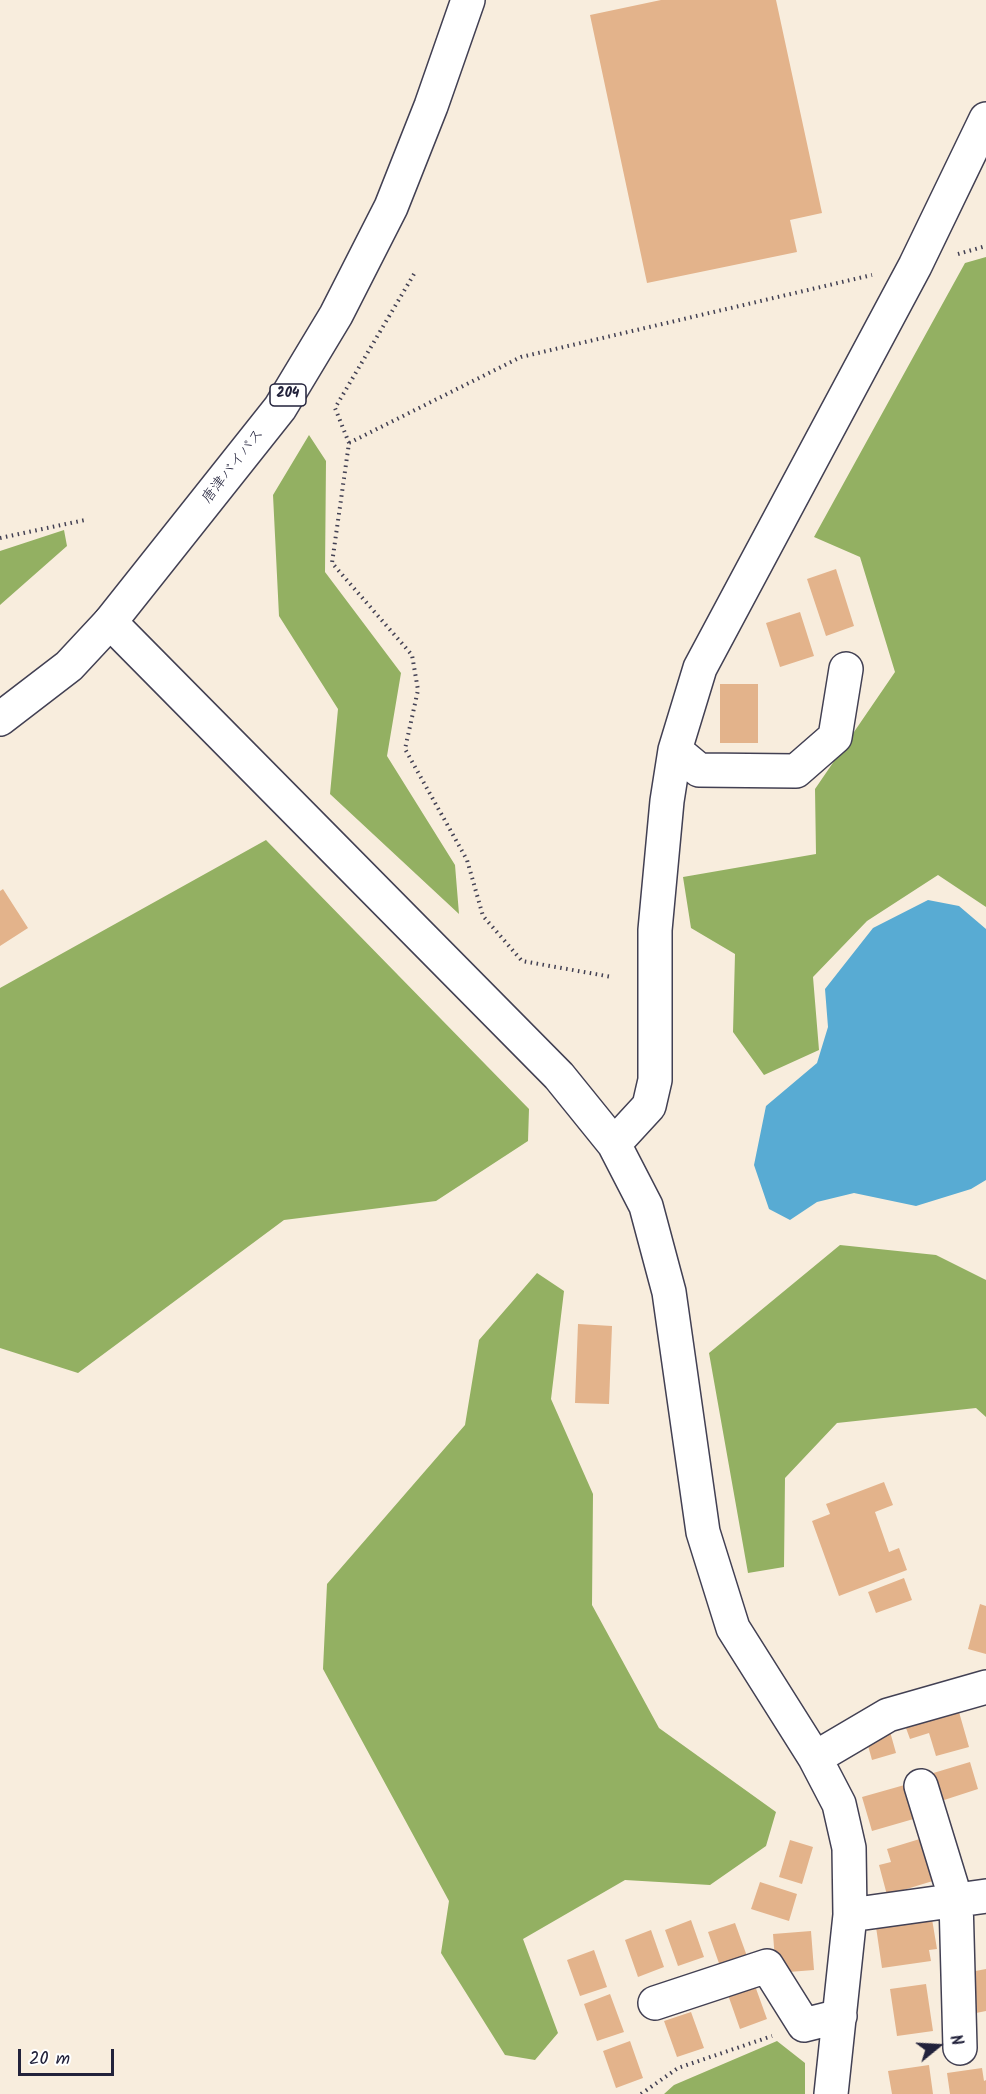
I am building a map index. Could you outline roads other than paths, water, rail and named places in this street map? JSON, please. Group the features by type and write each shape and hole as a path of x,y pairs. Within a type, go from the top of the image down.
{"main road":[{"name":"唐津バイパス","path":"0,719 69,666 110,622 280,408 336,315 391,207 431,106 468,0"},
{"path":"614,1144 649,1106 655,1080 656,930 667,801 675,750 700,668 915,266 986,119"},
{"path":"110,622 559,1076 614,1144 646,1206 669,1292 703,1532 733,1628 815,1758 839,1804 849,1848 850,1915 831,2094"},
{"path":"675,750 699,770 796,771 835,737 846,669"},
{"path":"815,1758 888,1715 986,1687"},
{"path":"921,1786 971,1898 960,2049"},
{"path":"850,1915 971,1898"},
{"path":"656,2003 767,1966 804,2025 840,2016"}],"water":[{"path":"928,900 959,906 986,929 986,1180 971,1189 916,1206 854,1193 817,1202 790,1220 769,1209 754,1165 766,1106 817,1063 828,1027 825,989 873,928"}]}
